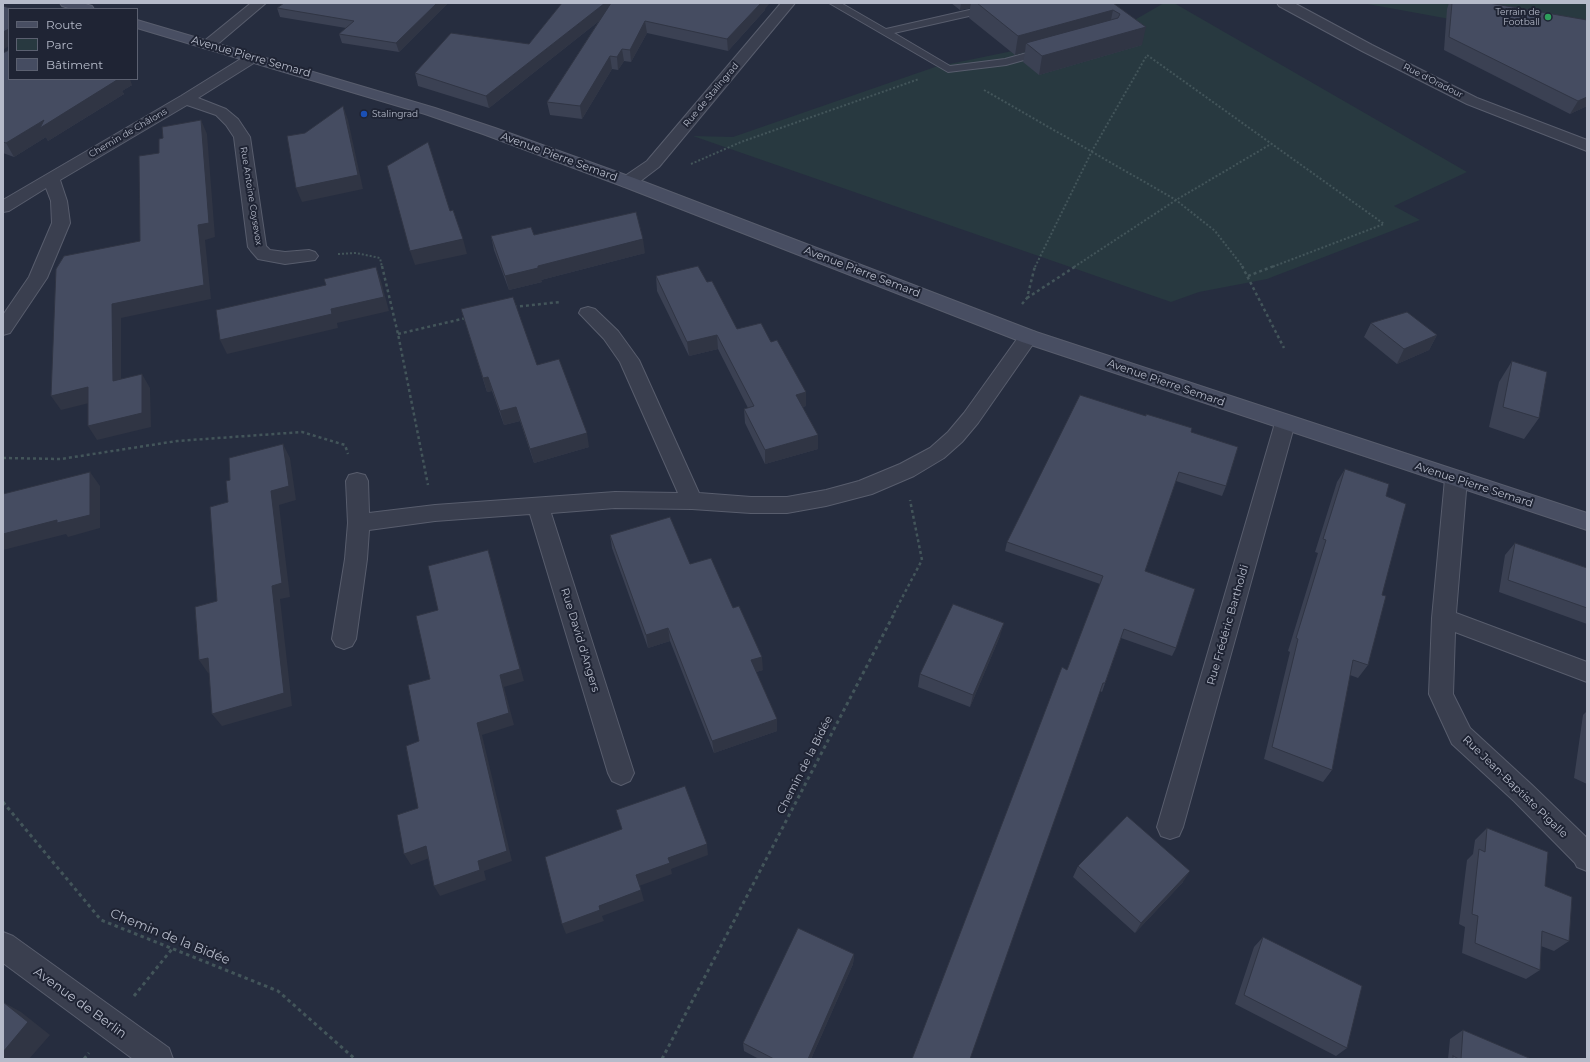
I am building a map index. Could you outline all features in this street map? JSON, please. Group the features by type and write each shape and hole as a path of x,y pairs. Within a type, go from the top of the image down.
{"main road":[{"path":"67,3 84,8"},
{"name":"Avenue Pierre Semard","path":"138,24 430,111 628,182 1029,337 1587,522"}],"street":[{"path":"208,45 259,3"},
{"name":"Rue de Stalingrad","path":"628,182 653,164 788,3"},
{"name":"Rue d'Oradour","path":"1284,3 1367,48 1472,101 1587,146"},
{"name":"Chemin de Châlons","path":"3,207 186,99 252,58"},
{"name":"Rue Antoine Coysevox","path":"186,99 221,112 232,122 242,137 258,247 264,255 285,258 309,256"},
{"path":"3,328 38,278 61,223 59,201 51,178"},
{"path":"588,313 611,335 629,360 692,501"},
{"path":"359,523 435,513 615,500 692,501 751,505 788,505 826,498 864,488 907,470 937,453 955,437 972,418 1029,337"},
{"name":"Rue Frédéric Bartholdi","path":"1170,827 1285,423"},
{"name":"Rue Jean-Baptiste Pigalle","path":"1456,479 1444,618 1441,694 1461,736 1523,793 1585,854 1587,858"},
{"path":"344,639 356,560 359,523 357,480"},
{"name":"Rue David d'Angers","path":"538,506 622,773"},
{"path":"1444,618 1587,672"},
{"name":"Avenue de Berlin","path":"3,946 158,1059"}],"lane":[{"path":"834,3 948,69 1006,62 1058,48"},
{"path":"885,32 1013,3"}],"path":[{"path":"1027,298 1036,262 1092,152 1147,55 1384,224 1248,276"},
{"path":"653,164 673,171 741,142 948,69 1176,200 1215,231 1241,263 1284,348"},
{"path":"1003,327 1027,298 1176,200 1271,144"},
{"path":"309,256 356,253 380,258 398,334 435,513"},
{"path":"509,309 531,304 561,302 588,313"},
{"path":"398,334 472,317"},
{"path":"3,458 61,459 177,441 302,432 345,445 357,480"},
{"name":"Chemin de la Bidée","path":"662,1059 922,560 907,489 907,470"},
{"name":"Chemin de la Bidée","path":"3,802 101,920 278,991 355,1059"}],"green space":[{"path":"1164,3 1174,3 1467,172 1394,206 1420,220 1267,279 1199,292 1171,302 693,136 733,137 935,67 1119,29"},
{"path":"1362,3 1587,3 1587,44"}],"building":[{"path":"284,3 437,3 396,43 339,34 354,21 277,8"},
{"path":"562,3 605,3 486,96 415,73 451,33 529,44"},
{"path":"611,3 761,3 727,39 645,21 630,50 622,49 617,57 610,56 580,106 547,102"},
{"path":"977,3 1113,3 1146,27 1042,56 1026,43 1118,18 1120,14 1113,10 1018,36"},
{"path":"1452,3 1489,3 1587,20 1587,97 1578,101 1449,37"},
{"path":"3,6 10,8 8,8 8,30 3,32"},
{"path":"8,50 8,80 117,80 40,128 44,120 6,143 3,142 3,53"},
{"path":"343,106 358,175 296,188 287,136 305,133"},
{"path":"201,120 209,223 198,225 204,285 112,304 113,381 142,374 142,413 88,426 88,387 51,396 56,269 64,256 140,241 139,156 159,153 159,139 163,138 162,127"},
{"path":"428,142 450,211 453,210 463,239 410,251 387,166"},
{"path":"636,212 643,239 505,276 491,236 531,227 534,235"},
{"path":"698,266 707,282 712,281 737,329 761,323 771,342 777,340 806,392 796,395 818,435 765,450 744,409 754,406 717,335 687,342 656,276"},
{"path":"376,267 384,297 331,309 332,314 220,340 216,310 326,285 324,279"},
{"path":"513,297 537,365 559,359 587,433 530,449 516,407 500,411 488,377 483,378 461,309"},
{"path":"1407,312 1437,335 1404,349 1371,323"},
{"path":"1512,361 1547,372 1539,418 1503,407"},
{"path":"1080,395 1146,416 1146,414 1192,428 1191,432 1238,447 1226,486 1179,472 1145,571 1195,589 1176,648 1124,629 1105,683 1103,683 970,1059 912,1059 1062,667 1067,670 1103,576 1007,542"},
{"path":"283,444 289,486 271,491 282,583 272,586 284,693 212,714 208,658 199,660 195,607 217,601 210,507 228,502 226,481 230,480 229,458"},
{"path":"1345,469 1389,484 1386,496 1406,504 1382,595 1386,596 1368,665 1353,660 1332,770 1272,747 1298,639 1296,638 1326,540 1323,539"},
{"path":"90,472 90,515 57,523 57,520 3,534 3,494"},
{"path":"670,517 690,564 711,558 733,608 739,606 762,657 751,660 777,719 712,741 668,628 646,635 610,535"},
{"path":"1515,543 1587,568 1587,608 1508,580"},
{"path":"488,550 520,669 500,675 509,713 477,723 507,851 478,861 480,870 434,886 426,846 404,854 397,815 418,808 406,746 419,741 408,685 430,679 416,616 438,610 428,566"},
{"path":"953,604 1004,623 973,695 920,674"},
{"path":"685,786 707,844 668,858 670,863 636,875 641,890 599,906 600,910 562,924 545,857 622,829 616,810"},
{"path":"1127,816 1190,871 1141,923 1078,866"},
{"path":"1487,828 1548,852 1545,886 1572,897 1569,941 1542,931 1540,970 1475,943 1478,916 1472,914 1479,849 1485,852"},
{"path":"798,928 854,954 808,1059 774,1059 743,1043"},
{"path":"1263,937 1362,986 1347,1048 1244,995"},
{"path":"3,1002 28,1022 3,1052"},
{"path":"1463,1030 1529,1058 1529,1059 1461,1059"}],"place":[{"name":"Terrain de Football","path":"1548,17"},
{"name":"Stalingrad","path":"364,114"}]}
